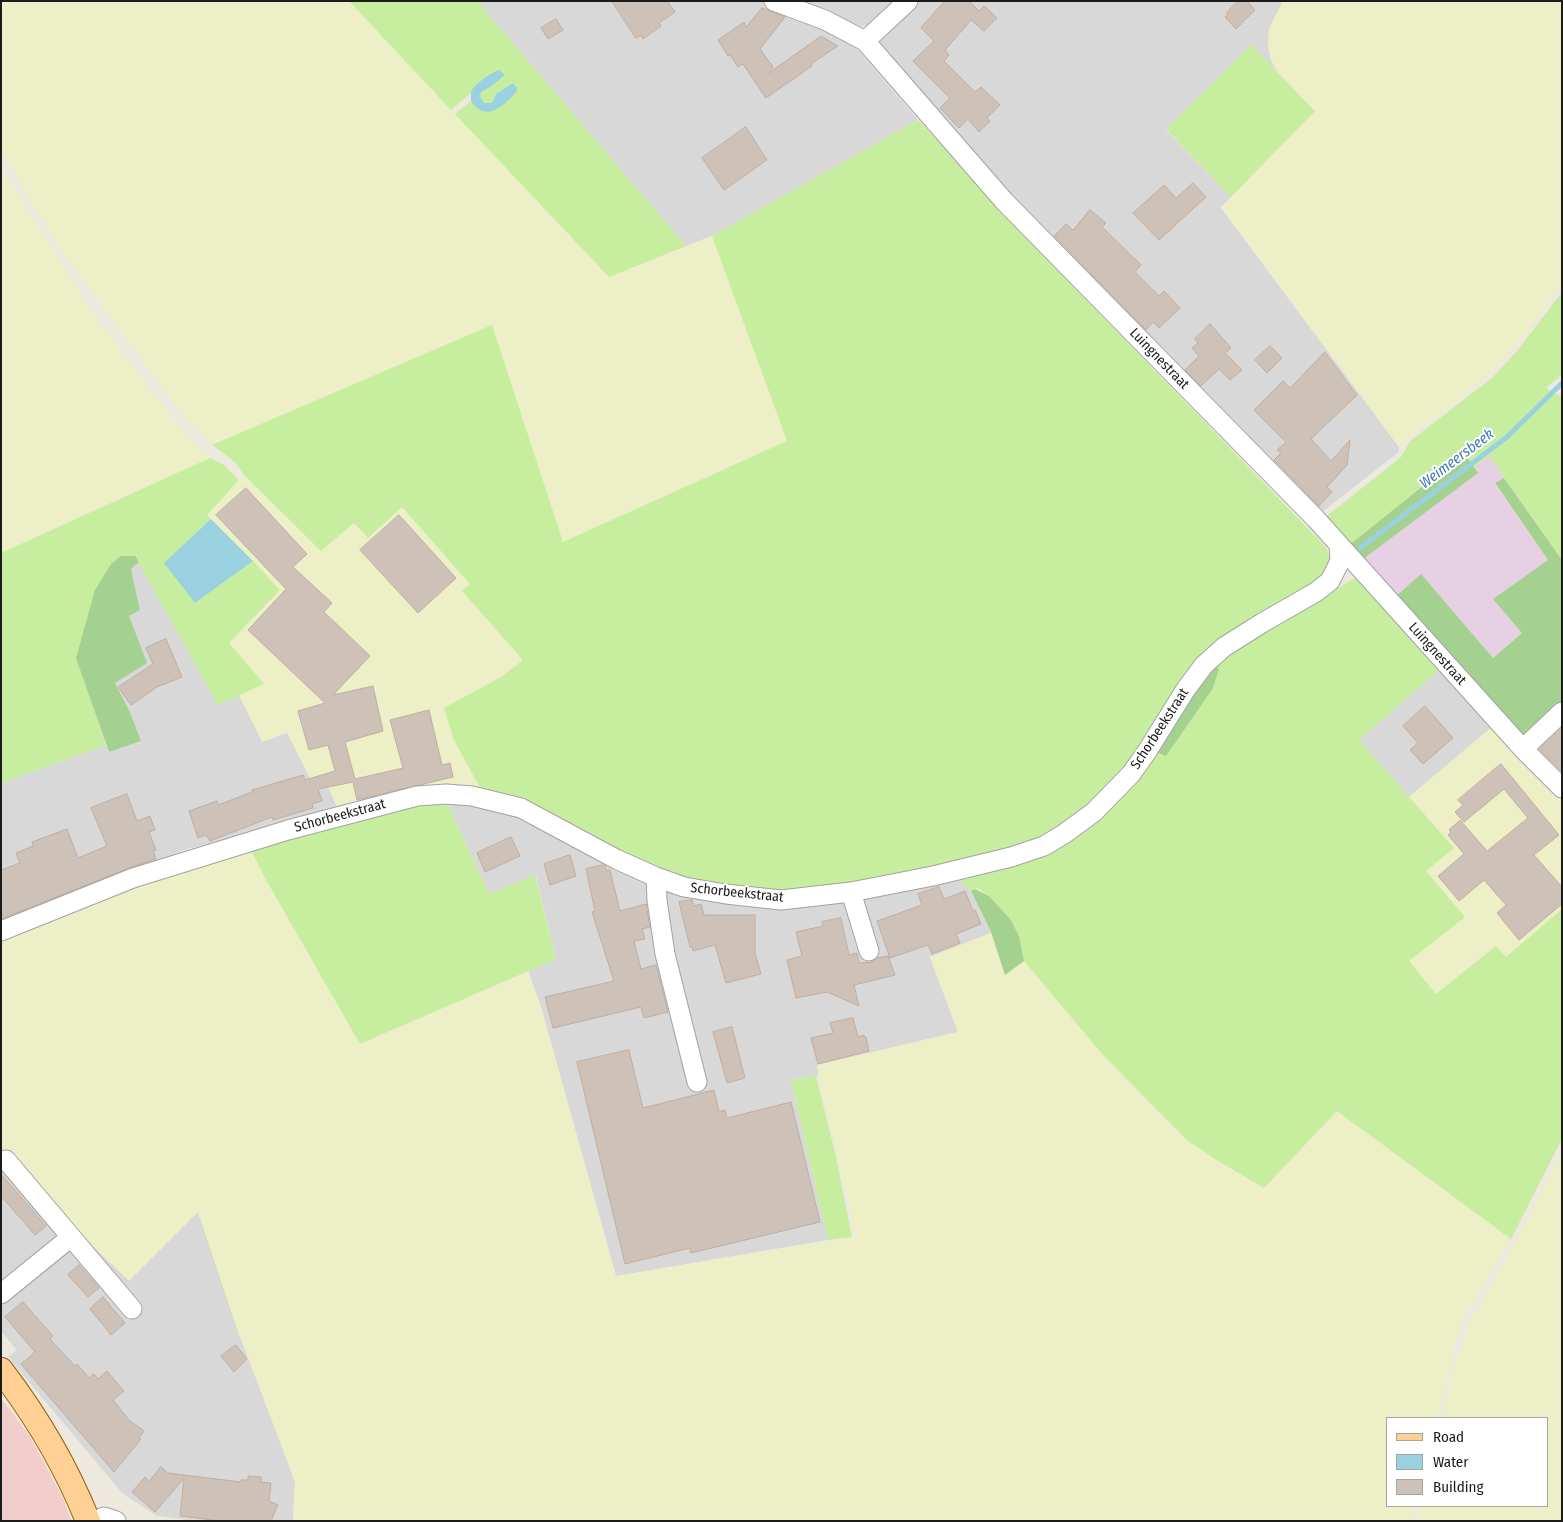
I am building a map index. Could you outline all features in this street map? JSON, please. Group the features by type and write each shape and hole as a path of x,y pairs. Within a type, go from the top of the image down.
{"main road":[{"path":"1,1370 21,1397 60,1458 76,1490 88,1521"}],"street":[{"name":"Luingnestraat","path":"774,1 825,20 865,41 1004,200 1316,519 1523,749 1562,788"},
{"path":"865,41 908,1"},
{"name":"Schorbeekstraat","path":"1,931 133,878 288,830 417,796 446,794 472,796 521,808 616,859 684,887 704,892 782,900 851,892 933,876 1012,857 1044,846 1094,812 1131,774 1186,689 1204,665 1224,647 1239,637 1316,592 1330,581 1340,561 1339,545"},
{"path":"1523,749 1562,712"},
{"path":"656,877 657,900 665,954 697,1082"},
{"path":"851,892 869,951"},
{"path":"6,1160 132,1309"},
{"path":"1,1294 71,1237"},
{"path":"94,1521 104,1517 116,1521"}],"shaded area":[{"path":"477,1 758,1 775,6 824,28 857,49 918,120 712,236 686,246"},
{"path":"803,1 898,1 872,23 860,27"},
{"path":"915,1 1283,1 1269,29 1268,45 1271,60 1279,73 1251,45 1166,130 1231,197 1221,208 1399,447 1399,452 1318,515 1039,230 876,44 878,37"},
{"path":"1489,456 1504,478 1495,484 1548,560 1494,599 1523,633 1493,658 1421,575 1395,597 1362,560 1477,473 1474,468"},
{"path":"139,562 218,704 239,695 263,741 287,732 310,778 323,775 338,809 184,850 75,898 1,926 1,783 106,745 109,752 141,741 130,712 115,683 129,616 140,610 131,569"},
{"path":"1439,670 1492,727 1409,797 1359,740"},
{"path":"446,801 482,805 508,814 650,883 687,896 769,909 796,907 957,877 971,891 991,933 930,957 958,1032 818,1065 818,1075 791,1080 828,1240 616,1276 541,1007 528,971 556,959 536,876 489,894"},
{"path":"6,1149 74,1228 198,1211 295,1482 293,1521 195,1521 157,1516 122,1493 8,1357 17,1350 1,1331 1,1152"},
{"path":"1,1398 29,1435 64,1500 71,1521 1,1521"}],"green space":[{"path":"1,1 349,1 609,277 712,236 787,441 563,542 492,325 212,445 183,415 56,242 1,151"},
{"path":"349,1 477,1 686,246 609,277 455,114 471,101 482,111 495,110 507,102 517,91 513,83 496,94 492,103 484,103 480,96 481,92 490,87 474,87 471,93 451,110"},
{"path":"1283,1 1562,1 1562,284 1501,363 1465,395 1407,438 1399,447 1221,207 1315,111 1279,73 1271,60 1268,45 1269,29"},
{"path":"1251,45 1315,111 1231,197 1166,129"},
{"path":"918,120 1073,286 1324,545 1330,559 1328,574 1242,627 1130,763 1103,791 1064,825 1034,841 994,853 886,878 806,890 761,890 699,883 643,863 527,802 480,788 454,740 444,708 501,677 523,660 462,591 470,584 402,507 368,538 354,523 321,551 244,475 235,462 212,445 492,325 563,542 787,441 712,236"},
{"path":"1,167 91,310 169,414 210,458 1,553"},
{"path":"1562,292 1562,375 1546,388 1560,396 1562,393 1562,560 1489,456 1474,468 1464,453 1348,546 1323,519 1401,457 1410,441 1492,378 1517,351"},
{"path":"1464,453 1478,473 1362,560 1348,546"},
{"path":"210,458 224,465 239,480 207,515 211,519 165,563 195,603 253,561 280,590 229,643 264,684 218,705 135,556 84,635 77,658 106,745 1,783 1,553"},
{"path":"244,475 321,551 354,523 369,538 402,507 470,584 462,591 523,660 501,677 444,708 454,740 480,788 458,784 338,809 323,775 311,779 287,733 262,742 239,695 263,684 229,643 280,590 207,516"},
{"path":"1504,478 1562,560 1562,703 1531,731 1521,735 1395,597 1421,574 1493,658 1522,633 1493,599 1548,560 1495,483"},
{"path":"121,556 135,556 139,562 131,569 140,610 129,616 147,663 115,683 130,712 141,741 109,752 76,658 95,590 111,564"},
{"path":"1357,577 1439,670 1359,740 1454,848 1426,871 1465,917 1409,961 1436,994 1496,946 1506,957 1562,909 1562,1139 1511,1239 1337,1111 1264,1188 1220,1162 1188,1141 1103,1055 1024,961 1019,936 1011,920 989,896 978,888 971,891 957,877 1056,847 1153,751 1166,756 1213,665 1238,645"},
{"path":"1213,665 1219,669 1213,688 1166,756 1153,751"},
{"path":"1492,727 1562,803 1562,909 1506,957 1495,946 1436,994 1409,961 1465,917 1426,871 1454,848 1409,797"},
{"path":"446,801 489,894 535,875 556,959 360,1044 265,878 250,848 365,814"},
{"path":"250,848 265,878 360,1044 528,971 541,1007 616,1276 856,1236 817,1065 958,1032 930,957 991,933 1005,974 1024,961 1103,1055 1188,1141 1264,1188 1337,1111 1511,1239 1460,1325 1437,1417 1386,1417 1386,1507 1415,1507 1412,1521 293,1521 295,1482 236,1326 198,1212 129,1281 74,1228 6,1149 1,1152 1,939"},
{"path":"975,889 989,896 1011,920 1019,936 1024,961 1005,975 991,932 971,891"},
{"path":"816,1076 836,1157 852,1237 828,1240 791,1080"},
{"path":"1562,1151 1562,1521 1416,1521 1419,1507 1548,1507 1548,1417 1441,1417 1452,1371 1468,1326 1522,1230"}],"water":[{"path":"499,70 505,75 481,92 480,96 484,103 492,103 496,94 513,83 517,91 507,102 495,110 483,111 477,108 471,101 472,89 483,79"},
{"path":"211,519 253,561 195,603 164,563"}],"building":[{"path":"612,1 667,1 675,12 659,23 661,26 643,39 641,35 636,38"},
{"path":"945,1 969,1 979,11 984,6 997,18 984,31 971,20 945,50 949,55 944,61 975,92 981,87 1000,105 987,118 990,121 979,132 968,119 959,128 940,108 950,98 913,61 934,41 921,28"},
{"path":"1238,1 1247,1 1255,10 1236,29 1225,17"},
{"path":"762,8 785,17 760,49 773,67 769,73 821,36 838,46 766,98 743,64 738,67 718,40 744,22 746,27"},
{"path":"556,19 563,30 548,39 541,28"},
{"path":"746,127 767,160 724,190 702,158"},
{"path":"1193,183 1206,197 1159,240 1133,213 1164,185 1176,198"},
{"path":"1090,210 1106,223 1102,227 1141,265 1135,272 1159,296 1164,291 1180,308 1159,328 1153,322 1146,330 1054,236 1066,224 1073,230"},
{"path":"1210,324 1231,348 1225,353 1242,370 1230,380 1219,369 1201,386 1185,370 1199,356 1192,348 1198,343 1195,339"},
{"path":"1270,346 1282,358 1267,373 1255,360"},
{"path":"1325,352 1357,395 1311,439 1331,461 1350,440 1347,465 1327,487 1332,492 1319,506 1274,460 1281,453 1277,450 1286,442 1254,410 1283,381 1290,388"},
{"path":"246,488 307,554 293,567 332,603 324,612 370,656 333,695 373,686 383,731 345,742 355,779 403,768 390,720 429,710 442,765 450,763 453,777 357,800 353,782 318,789 322,801 312,804 313,808 273,820 272,817 210,841 206,835 198,838 189,811 217,801 218,805 252,792 252,790 303,775 305,780 335,771 328,745 309,750 298,711 325,703 248,630 286,589 216,515"},
{"path":"399,515 456,578 418,613 360,550"},
{"path":"166,639 182,677 157,687 131,705 118,687 153,664 146,648"},
{"path":"1425,706 1453,738 1423,764 1410,750 1418,743 1403,726"},
{"path":"1562,728 1562,772 1539,749"},
{"path":"1501,764 1559,835 1534,855 1562,887 1562,904 1519,940 1497,913 1506,905 1484,880 1459,901 1438,876 1464,854 1448,835 1451,832 1449,830 1460,820 1487,851 1528,818 1504,789 1464,822 1455,812 1463,805 1458,800"},
{"path":"127,794 137,821 150,816 155,830 149,832 156,850 153,851 156,859 1,919 1,870 20,863 16,853 33,846 32,842 67,829 78,858 107,846 91,808"},
{"path":"511,837 520,856 485,872 477,853"},
{"path":"570,855 576,876 550,885 544,864"},
{"path":"603,865 607,871 610,870 620,911 646,904 650,927 642,929 645,939 634,941 641,969 656,965 668,1012 644,1018 641,1007 553,1028 545,997 614,981 592,912 595,911 586,869"},
{"path":"939,887 944,899 965,891 973,911 975,910 981,924 956,934 960,943 932,954 928,945 890,958 877,921 922,905 918,894"},
{"path":"692,900 694,906 701,904 704,915 755,915 755,953 761,974 726,983 715,945 693,951 692,947 690,947 679,902"},
{"path":"841,918 849,955 857,953 859,963 872,962 877,958 888,956 895,975 854,985 859,1006 827,992 796,998 787,960 802,956 796,932 823,926 822,922"},
{"path":"853,1018 858,1037 864,1035 864,1038 866,1037 869,1051 818,1064 811,1038 833,1033 830,1023"},
{"path":"732,1027 745,1078 727,1083 713,1032"},
{"path":"629,1050 643,1108 714,1090 719,1112 725,1110 727,1118 791,1102 820,1222 691,1253 690,1248 625,1264 577,1062"},
{"path":"1,1174 46,1226 35,1235 1,1196"},
{"path":"79,1265 99,1288 88,1297 68,1275"},
{"path":"103,1297 125,1323 111,1335 90,1309"},
{"path":"23,1302 53,1336 50,1339 75,1366 77,1364 89,1378 94,1374 98,1379 107,1371 124,1391 113,1400 129,1420 144,1431 139,1438 141,1439 114,1472 21,1364 35,1352 5,1317"},
{"path":"236,1345 247,1359 234,1372 221,1356"},
{"path":"161,1467 168,1473 241,1482 241,1480 248,1480 248,1476 261,1477 261,1482 271,1483 269,1501 278,1505 271,1521 221,1521 180,1516 184,1478 155,1512 132,1492 145,1477 149,1481"}],"waterway":[{"name":"Weimeersbeek","path":"1360,548 1507,437 1562,383"}]}
